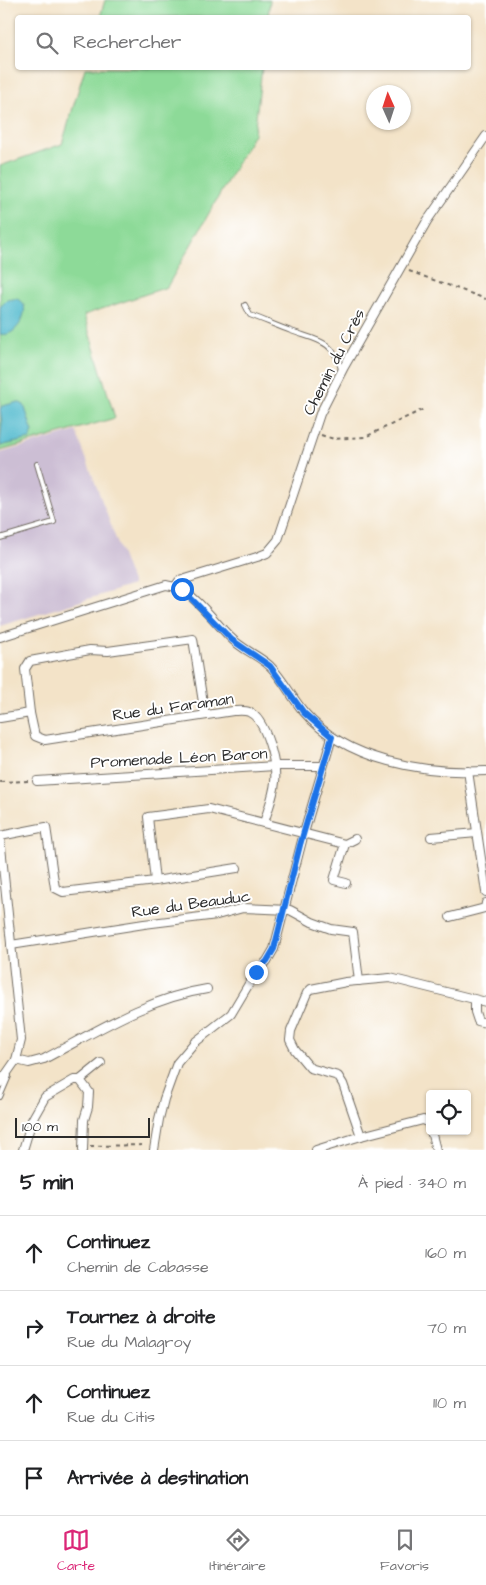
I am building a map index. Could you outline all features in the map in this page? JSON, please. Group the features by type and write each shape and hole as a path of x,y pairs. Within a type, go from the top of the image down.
{"street":[{"name":"Chemin du Crès","path":"175,587 179,581 267,553 278,540 320,414 342,371 399,267 427,221 486,136"},
{"path":"0,637 166,585 175,587 182,589 232,640 270,666 304,713 332,737 367,755 416,768 486,771"},
{"path":"0,718 30,713 25,669 30,661 90,650 108,652 193,639 205,715"},
{"name":"Rue du Faraman","path":"30,713 35,736 45,740 234,711 249,712 258,718 271,745 275,766 275,782 264,822"},
{"path":"154,1148 160,1112 170,1078 177,1063 194,1043 231,1014 256,972 267,961 274,949 304,833 332,737"},
{"name":"Promenade Léon Baron","path":"37,780 275,766 323,766"},
{"path":"468,771 486,892"},
{"path":"155,881 148,817 208,809 345,844"},
{"path":"0,1083 11,1070 16,1060 21,1040 11,945 4,916 0,836 46,827 55,888 63,892 155,881 237,868"},
{"path":"431,837 477,833"},
{"path":"346,883 334,880 345,844 354,839"},
{"path":"450,917 485,908 486,903"},
{"name":"Rue du Beauduc","path":"11,945 97,933 144,924 217,915 243,908 285,909 331,929 352,932 359,981"},
{"path":"361,1136 343,1084 338,1076 310,1068 295,1050 290,1040 291,1030 306,993 311,989 390,978 486,1002"},
{"path":"16,1060 29,1063 44,1060 127,1016 166,999 206,989"},
{"path":"475,1000 478,1021 486,1023"},
{"path":"24,1150 32,1120 44,1097 74,1080 80,1080 102,1063"},
{"path":"80,1080 89,1092 88,1107 84,1120 83,1148"},
{"path":"316,1150 361,1136 423,1120 426,1121"},
{"path":"432,1135 436,1150"}],"lane":[{"path":"245,305 250,315 318,339 330,347 338,357 342,371"},
{"path":"0,538 54,522 37,464"},
{"path":"0,1097 11,1070"}],"path":[{"path":"399,267 486,299"},
{"path":"314,433 334,439 365,437 424,409"},
{"path":"0,782 37,780"},
{"path":"83,1148 154,1148"}],"shaded area":[{"path":"76,431 133,585 0,626 0,453"}],"green space":[{"path":"105,0 270,0 268,15 101,15"},
{"path":"84,70 262,70 254,134 167,287 84,315 115,418 0,451 0,166 62,144"}],"water":[{"path":"7,300 19,300 24,304 21,322 12,332 0,334 0,307"},
{"path":"18,402 24,405 33,432 30,439 0,446 2,423 0,409 2,406"}],"route":[{"path":"182,589 232,640 270,666 304,713 332,737 300,845 274,949 267,961 256,972"}]}
